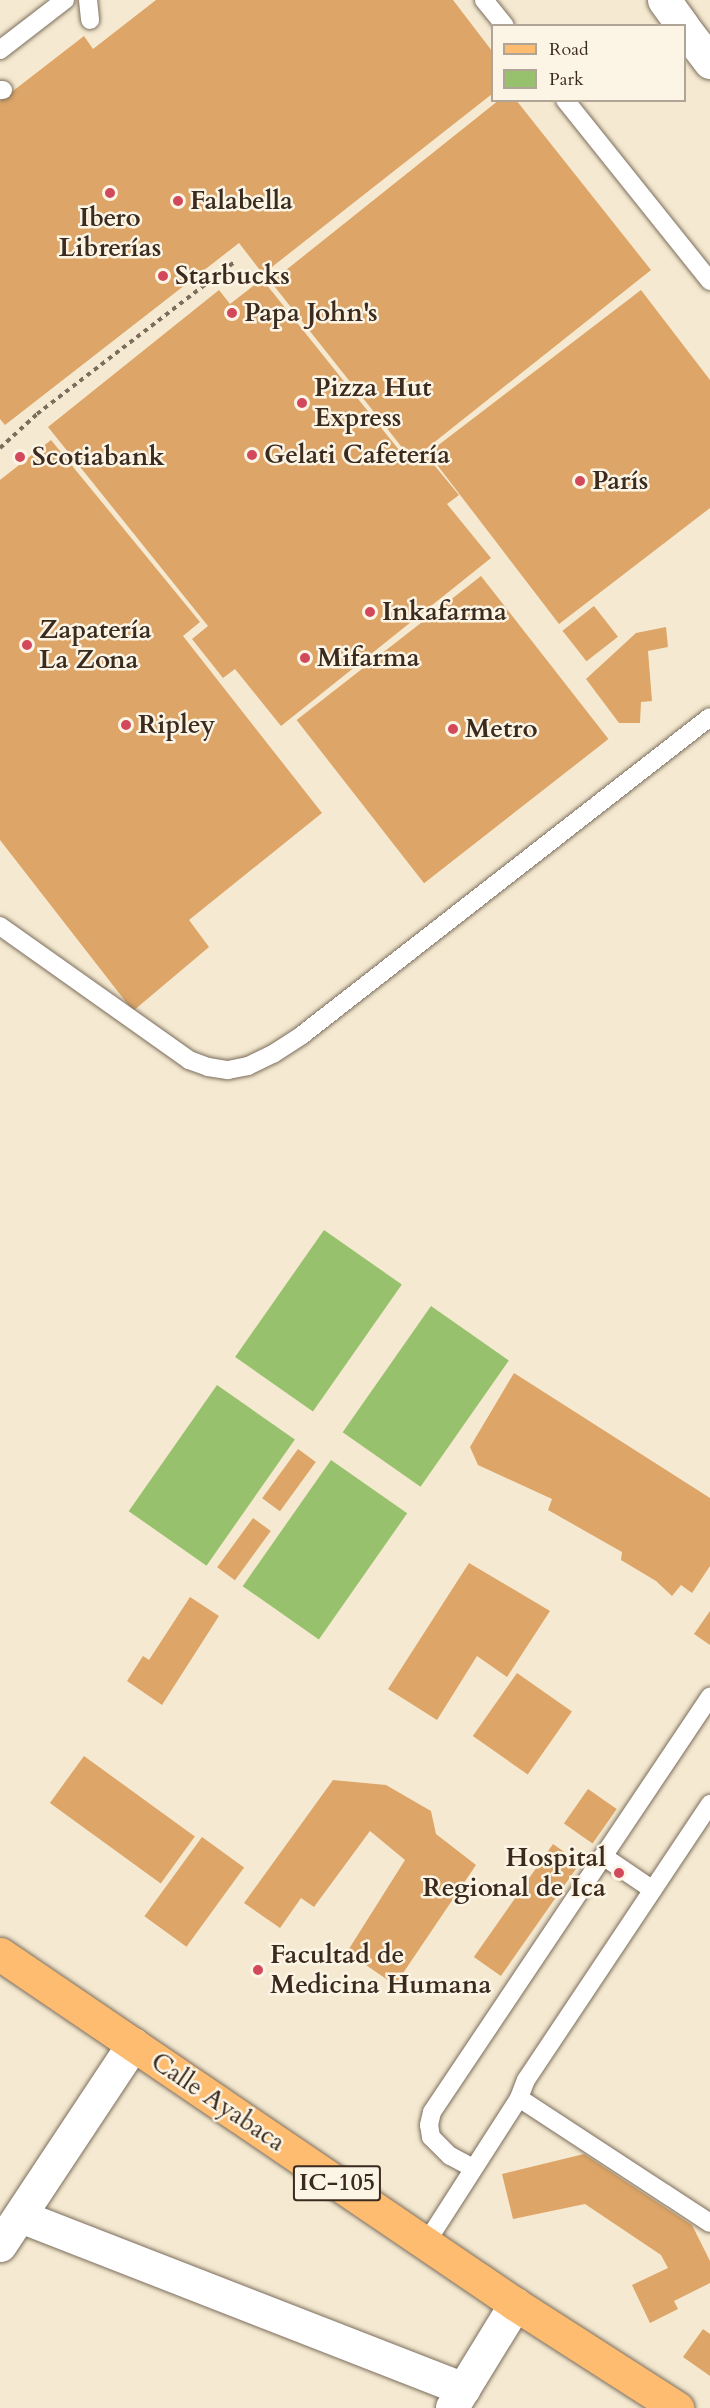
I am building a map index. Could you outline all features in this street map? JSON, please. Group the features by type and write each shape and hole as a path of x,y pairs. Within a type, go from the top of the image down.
{"main road":[{"name":"Calle Ayabaca","path":"0,1954 515,2304 677,2408"}],"street":[{"path":"664,0 682,24"},
{"path":"686,30 710,62"},
{"path":"0,2245 132,2044"},
{"path":"20,2216 457,2399 515,2304"}],"lane":[{"path":"0,50 65,0"},
{"path":"88,0 90,21"},
{"path":"484,0 503,24"},
{"path":"567,102 710,280"},
{"path":"0,926 189,1060 208,1067 228,1070 249,1066 302,1035 710,717"},
{"path":"474,2169 450,2156 430,2137 429,2125 432,2112 710,1697"},
{"path":"426,2243 519,2098 526,2080 710,1804"},
{"path":"603,1856 653,1890"},
{"path":"519,2098 710,2223"}],"path":[{"path":"0,448 37,414 236,261"}],"green space":[{"path":"324,1230 402,1284 313,1411 235,1357"},
{"path":"431,1306 509,1360 420,1487 343,1432"},
{"path":"217,1385 295,1439 206,1566 129,1511"},
{"path":"331,1460 407,1513 319,1639 243,1586"}],"building":[{"name":"Falabella","path":"156,0 453,0 491,50 491,95 263,274 239,243 5,425 0,419 0,101 84,36 93,49"},
{"path":"496,102 518,102 651,270 412,460 271,282"},
{"path":"262,279 411,465 425,454 459,495 447,504 491,558 281,726 235,669 223,678 192,639 208,626 48,427 219,290 230,304"},
{"name":"París","path":"641,290 710,380 710,508 559,624 428,453"},
{"name":"Ripley","path":"51,440 200,622 183,636 322,813 189,920 209,947 133,1011 0,840 0,480"},
{"name":"Metro","path":"481,576 608,739 424,883 297,720"},
{"path":"594,606 618,637 586,661 562,631"},
{"path":"666,627 668,647 648,651 652,701 641,702 640,723 619,723 586,679 636,633"},
{"path":"514,1373 710,1498 710,1566 692,1593 681,1585 672,1596 656,1581 621,1560 622,1552 548,1510 552,1499 478,1465 470,1447"},
{"path":"298,1449 316,1462 280,1511 262,1498"},
{"path":"253,1518 271,1531 235,1580 217,1567"},
{"path":"469,1563 550,1611 507,1677 477,1656 437,1720 388,1689"},
{"path":"190,1597 219,1616 162,1705 127,1681 143,1656 149,1660"},
{"path":"710,1611 710,1645 694,1634"},
{"path":"517,1673 572,1711 528,1775 473,1736"},
{"path":"84,1756 195,1837 161,1883 50,1803"},
{"path":"333,1780 386,1785 431,1811 436,1834 476,1865 395,1985 347,1952 405,1860 370,1831 314,1907 301,1898 280,1928 244,1903"},
{"path":"588,1789 617,1809 593,1843 564,1823"},
{"path":"202,1837 244,1868 186,1947 144,1916"},
{"path":"553,1844 580,1863 501,1976 474,1957"},
{"path":"584,2154 692,2225 710,2261 710,2283 674,2301 678,2309 650,2323 632,2285 668,2268 661,2255 585,2204 513,2219 502,2174"},
{"path":"703,2329 710,2334 710,2376 683,2357"}],"place":[{"name":"Ibero Librerías","path":"110,193"},
{"name":"Falabella","path":"178,201"},
{"name":"Starbucks","path":"163,276"},
{"name":"Papa John's","path":"232,313"},
{"name":"Pizza Hut Express","path":"302,403"},
{"name":"Gelati Cafetería","path":"252,455"},
{"name":"Scotiabank","path":"20,457"},
{"name":"París","path":"580,481"},
{"name":"Inkafarma","path":"370,612"},
{"name":"Zapatería La Zona","path":"27,645"},
{"name":"Mifarma","path":"305,658"},
{"name":"Ripley","path":"126,725"},
{"name":"Metro","path":"453,729"},
{"name":"Hospital Regional de Ica","path":"619,1873"},
{"name":"Facultad de Medicina Humana","path":"258,1970"}]}
